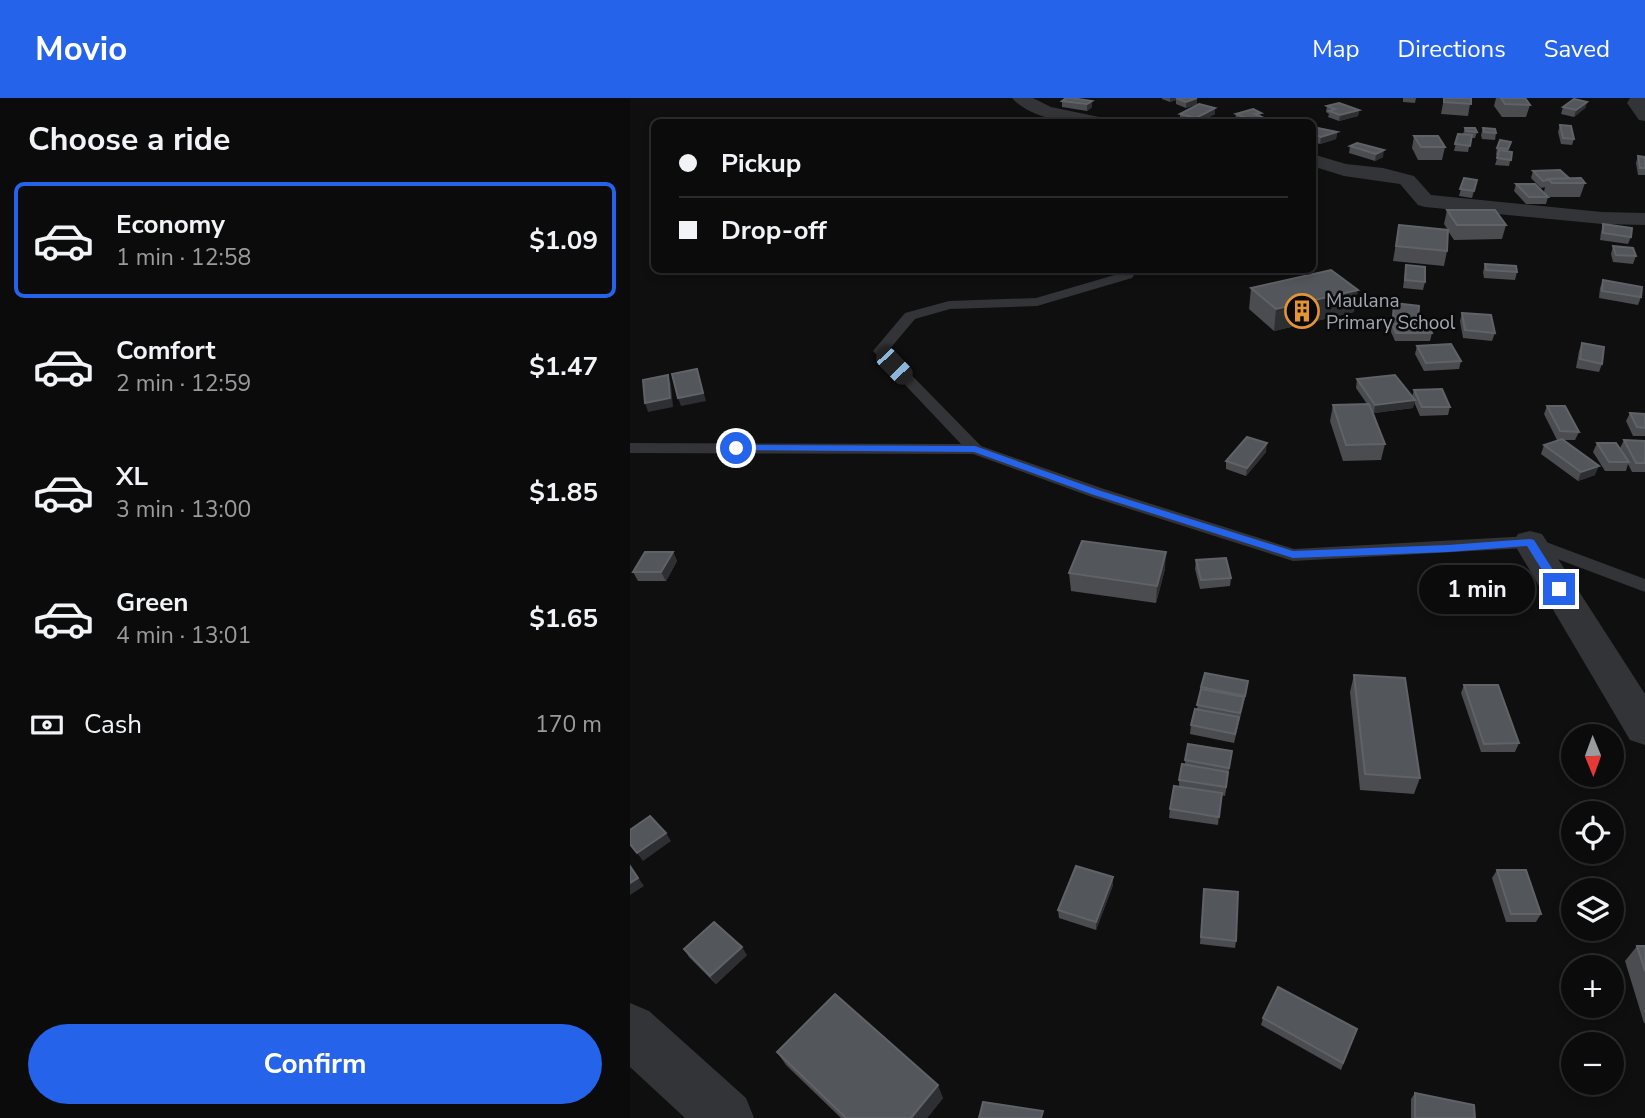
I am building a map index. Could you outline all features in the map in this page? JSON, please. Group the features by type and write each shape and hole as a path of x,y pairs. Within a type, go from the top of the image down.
{"street":[{"path":"1020,98 1046,111 1084,119"},
{"path":"1638,98 1636,103 1645,116"},
{"path":"1316,161 1344,170 1383,174 1407,180 1425,201 1602,218 1645,219"},
{"path":"1316,180 1344,170"},
{"path":"1530,542 1645,728"},
{"path":"630,1030 726,1118"}],"lane":[{"path":"975,449 880,351 909,316 948,305 1037,302 1128,275"},
{"path":"630,448 975,449 1098,493 1293,555 1448,549 1530,542 1645,586"}],"building":[{"path":"1066,98 1092,101 1087,104 1062,101"},
{"path":"1176,98 1197,98 1186,102"},
{"path":"1444,98 1471,98 1471,104 1444,102"},
{"path":"1501,98 1525,98 1530,105 1505,104"},
{"path":"1574,99 1587,102 1576,110 1563,107"},
{"path":"1339,103 1359,110 1340,115 1329,111 1335,109 1327,106"},
{"path":"1199,104 1215,108 1196,118 1180,114"},
{"path":"1253,109 1261,113 1255,114 1264,118 1248,119 1236,114"},
{"path":"1560,125 1571,126 1574,139 1563,138"},
{"path":"1316,128 1337,132 1321,137 1316,135"},
{"path":"1465,128 1475,128 1477,132 1466,131"},
{"path":"1483,128 1495,129 1496,133 1484,132"},
{"path":"1458,134 1472,135 1470,146 1455,144"},
{"path":"1414,136 1438,136 1445,147 1421,147"},
{"path":"1500,140 1511,142 1508,149 1497,148"},
{"path":"1357,143 1384,150 1376,154 1350,146"},
{"path":"1499,150 1512,152 1511,160 1497,158"},
{"path":"1638,156 1645,157 1645,168 1640,168"},
{"path":"1560,170 1569,178 1543,181 1533,171"},
{"path":"1464,178 1477,180 1474,191 1460,189"},
{"path":"1581,178 1585,183 1552,183 1548,179"},
{"path":"1516,184 1535,184 1548,197 1529,197"},
{"path":"1447,210 1495,210 1506,225 1457,225"},
{"path":"1603,224 1632,228 1631,237 1603,233"},
{"path":"1399,225 1448,230 1447,251 1396,246"},
{"path":"1613,246 1633,248 1636,256 1616,255"},
{"path":"1485,264 1516,266 1517,272 1486,270"},
{"path":"1406,265 1425,267 1425,282 1405,280"},
{"path":"1331,270 1358,290 1276,309 1251,288"},
{"path":"1603,280 1642,287 1641,297 1602,291"},
{"path":"1394,303 1419,306 1418,320 1393,317"},
{"path":"1462,313 1491,315 1495,333 1465,330"},
{"path":"1428,323 1432,333 1396,333 1392,324"},
{"path":"1582,343 1604,347 1602,364 1580,359"},
{"path":"1451,344 1461,361 1426,363 1417,346"},
{"path":"697,369 703,393 678,398 672,374"},
{"path":"668,375 670,398 645,403 643,380"},
{"path":"1395,375 1415,400 1375,405 1357,379"},
{"path":"1442,389 1450,407 1422,407 1414,390"},
{"path":"1369,404 1385,444 1346,445 1333,405"},
{"path":"1547,406 1565,406 1579,432 1560,431"},
{"path":"1630,413 1645,414 1645,428 1637,427"},
{"path":"1247,437 1267,443 1247,468 1226,461"},
{"path":"1562,439 1599,466 1581,472 1544,445"},
{"path":"1624,440 1645,441 1645,463 1636,463"},
{"path":"1597,443 1616,443 1629,462 1609,462"},
{"path":"1082,541 1166,552 1157,586 1069,573"},
{"path":"645,552 673,552 661,572 633,572"},
{"path":"1226,558 1231,578 1201,580 1196,560"},
{"path":"1205,673 1248,681 1245,696 1201,687"},
{"path":"1354,675 1405,678 1420,778 1365,774"},
{"path":"1464,685 1498,685 1519,743 1484,744"},
{"path":"1201,689 1244,697 1240,713 1197,705"},
{"path":"1195,709 1239,717 1235,734 1191,725"},
{"path":"1188,744 1232,751 1229,768 1185,760"},
{"path":"1182,764 1228,772 1226,787 1179,780"},
{"path":"1174,786 1222,793 1219,817 1170,809"},
{"path":"650,816 666,833 637,853 630,844 630,830"},
{"path":"630,866 638,878 630,883"},
{"path":"1076,866 1113,877 1096,922 1058,910"},
{"path":"1497,870 1526,870 1541,914 1511,914"},
{"path":"1204,889 1238,892 1236,941 1201,937"},
{"path":"714,922 742,947 710,976 684,949"},
{"path":"1637,946 1645,946 1645,971"},
{"path":"1278,987 1357,1029 1343,1063 1263,1018"},
{"path":"835,994 938,1085 911,1118 846,1118 777,1052"},
{"path":"1415,1093 1474,1105 1475,1118 1415,1118"},
{"path":"983,1102 1043,1111 1041,1118 979,1118"}],"place":[{"name":"Maulana Primary School","path":"1302,311"}],"route":[{"path":"736,448 975,449 1098,493 1293,555 1448,549 1530,542 1559,589"}]}
